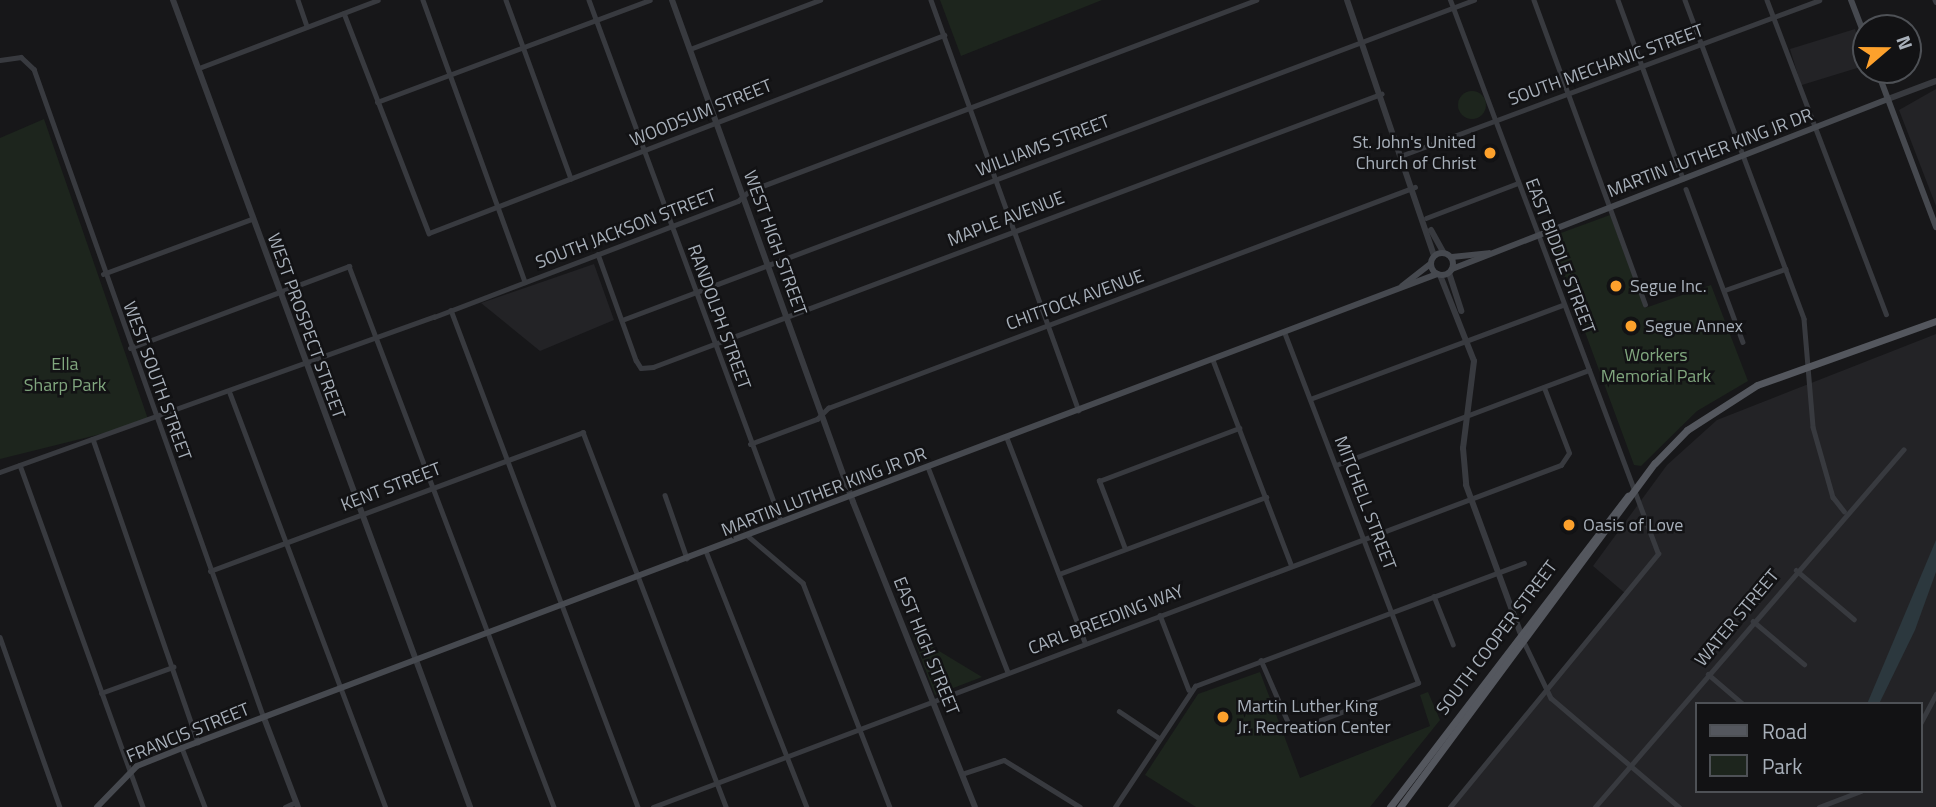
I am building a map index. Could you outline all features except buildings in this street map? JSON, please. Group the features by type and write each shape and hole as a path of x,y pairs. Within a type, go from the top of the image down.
{"main road":[{"path":"1882,84 1936,227"},
{"name":"MARTIN LUTHER KING JR DR","path":"1451,271 1888,99"},
{"name":"MARTIN LUTHER KING JR DR","path":"1452,257 1494,252"},
{"path":"1444,253 1452,257 1451,271 1438,275 1430,264 1434,256 1444,253"},
{"name":"MARTIN LUTHER KING JR DR","path":"1395,291 1430,264"},
{"name":"MARTIN LUTHER KING JR DR","path":"264,718 1438,275"},
{"name":"SOUTH COOPER STREET","path":"1390,807 1520,632 1669,447 1712,409 1810,365 1936,321"},
{"name":"SOUTH COOPER STREET","path":"1400,807 1634,491"},
{"path":"1520,632 1524,642"},
{"name":"FRANCIS STREET","path":"97,807 130,771 182,748 264,718"}],"street":[{"name":"WEST PROSPECT STREET","path":"173,0 412,662 470,807"},
{"path":"298,0 307,26"},
{"path":"197,69 378,0"},
{"path":"423,0 525,282"},
{"path":"506,0 571,179"},
{"name":"RANDOLPH STREET","path":"589,0 750,444 782,523"},
{"path":"344,13 376,102 650,0"},
{"name":"WEST HIGH STREET","path":"672,0 852,496"},
{"path":"690,49 820,0"},
{"path":"931,0 1079,410"},
{"name":"SOUTH JACKSON STREET","path":"0,472 230,393 452,310 970,107 1256,0"},
{"path":"1347,0 1426,218 1434,256"},
{"name":"EAST BIDDLE STREET","path":"1450,0 1658,558 1546,693"},
{"name":"WILLIAMS STREET","path":"622,320 1474,0"},
{"path":"1534,0 1645,304"},
{"path":"1618,0 1683,179"},
{"path":"1685,0 1805,325 1816,440 1835,500 1844,511"},
{"path":"1767,0 1886,314"},
{"name":"SOUTH MECHANIC STREET","path":"1403,155 1819,0"},
{"name":"WOODSUM STREET","path":"376,102 429,233 645,152 944,34"},
{"name":"WEST SOUTH STREET","path":"0,60 21,57 34,69 103,274 264,718"},
{"name":"MARTIN LUTHER KING JR DR","path":"1888,99 1936,81"},
{"name":"MAPLE AVENUE","path":"622,320 641,368 787,317 1381,94"},
{"path":"1426,218 1518,183"},
{"name":"CHITTOCK AVENUE","path":"750,444 821,413 1048,325 1415,187"},
{"path":"1686,189 1743,342"},
{"path":"103,274 252,219"},
{"path":"1428,226 1444,253"},
{"path":"598,254 622,320"},
{"path":"130,348 349,267 379,337 485,635 554,807"},
{"path":"1725,290 1785,269"},
{"path":"1451,271 1474,369 1463,461 1470,499 1520,632"},
{"path":"1438,275 1462,320"},
{"path":"1310,398 1563,304"},
{"path":"452,310 559,606 638,807"},
{"name":"MITCHELL STREET","path":"1261,660 1290,730 1418,683 1284,333"},
{"path":"1213,360 1291,564"},
{"path":"1336,465 1589,370"},
{"name":"CARL BREEDING WAY","path":"653,807 1568,460 1544,388"},
{"path":"230,393 338,690 386,807"},
{"path":"1125,549 1099,481 1238,428"},
{"name":"KENT STREET","path":"210,570 583,432 637,577"},
{"path":"1007,438 1085,642"},
{"path":"93,439 198,742"},
{"name":"WATER STREET","path":"1595,807 1844,511 1903,450"},
{"path":"20,465 143,807"},
{"path":"928,467 1008,672"},
{"path":"665,495 687,558"},
{"name":"EAST HIGH STREET","path":"852,496 975,807"},
{"path":"1059,574 1266,496"},
{"path":"748,536 803,583 890,807"},
{"path":"706,551 807,807"},
{"path":"1115,807 1189,690 1261,660 1524,562"},
{"path":"1796,570 1854,619"},
{"path":"637,577 726,807"},
{"path":"1434,596 1453,644"},
{"path":"1160,615 1189,690"},
{"path":"1753,621 1804,664"},
{"path":"0,637 60,807"},
{"path":"1524,642 1546,693 1679,807"},
{"path":"101,693 173,667"},
{"path":"1708,674 1741,702"},
{"path":"1450,807 1546,693"},
{"path":"1922,720 1936,694"},
{"path":"1119,711 1159,738"},
{"path":"264,718 297,805 285,807"},
{"path":"182,748 205,807"},
{"path":"962,774 1003,760 1080,807"},
{"path":"1819,807 1856,793"}],"shaded area":[{"path":"1852,30 1852,70 1801,85 1790,49"},
{"path":"1936,89 1936,206 1899,110"},
{"path":"594,264 614,320 540,351 481,303"},
{"path":"1936,334 1936,807 1448,807 1626,594 1593,566 1667,465 1717,420"},
{"path":"1936,540 1936,572 1915,630 1880,702 1868,702"}],"green space":[{"path":"940,0 1102,0 961,56"},
{"path":"1472,91 1482,95 1486,105 1482,115 1472,119 1462,115 1458,105 1462,95"},
{"name":"Ella Sharp Park","path":"44,119 149,422 0,459 0,138"},
{"name":"Workers Memorial Park","path":"1610,215 1645,308 1711,285 1748,381 1697,411 1641,466 1634,465 1550,237"},
{"path":"912,634 916,637 982,677 935,695"},
{"path":"1260,672 1300,778 1430,726 1420,695 1428,692 1440,720 1370,807 1196,807 1145,775 1198,694"}],"place":[{"name":"St. John's United Church of Christ","path":"1490,153"},
{"name":"Segue Inc.","path":"1616,286"},
{"name":"Segue Annex","path":"1631,326"},
{"name":"Oasis of Love","path":"1569,525"},
{"name":"Martin Luther King Jr. Recreation Center","path":"1223,717"}]}
